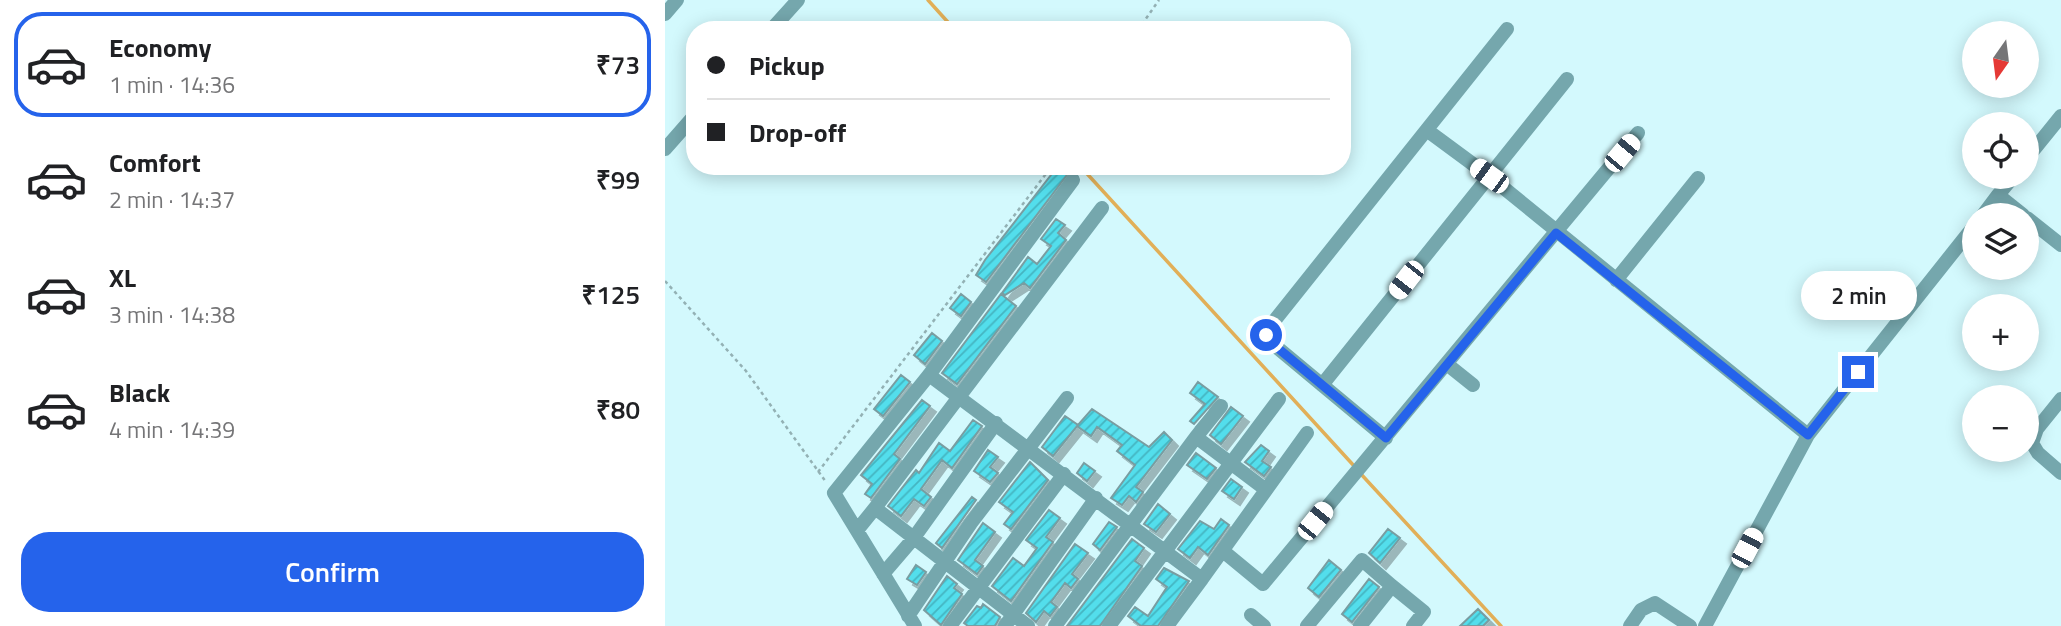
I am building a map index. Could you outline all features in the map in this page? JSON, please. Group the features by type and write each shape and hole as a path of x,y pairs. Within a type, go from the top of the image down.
{"street":[{"path":"665,14 677,0"},
{"path":"779,21 798,0"},
{"path":"1386,438 1268,340 1267,330 1507,29"},
{"path":"1322,385 1567,79"},
{"path":"2039,144 2061,116"},
{"path":"665,149 686,126"},
{"path":"1428,131 1489,176 1808,435"},
{"path":"1223,551 1263,584 1448,365 1638,133"},
{"path":"1616,280 1698,178"},
{"path":"1067,398 944,564 912,621 834,493 929,375 1073,180"},
{"path":"1992,203 2003,189"},
{"path":"1998,195 2008,203"},
{"path":"858,529 1103,208"},
{"path":"2039,227 2061,245"},
{"path":"1705,626 1808,435 1962,241"},
{"path":"1448,365 1473,385"},
{"path":"929,375 1202,579"},
{"path":"1109,626 1279,399"},
{"path":"2061,399 2037,429 2032,443 2038,453 2061,473"},
{"path":"1055,626 1221,406"},
{"path":"883,573 913,539 996,423"},
{"path":"1167,626 1307,433"},
{"path":"1196,437 1265,489"},
{"path":"950,626 1064,474"},
{"path":"1009,621 1096,498"},
{"path":"875,508 978,590 1009,621 1028,626"},
{"path":"1307,626 1361,560 1424,612 1413,626"},
{"path":"1360,626 1392,586"},
{"path":"1630,626 1641,610 1655,603 1690,626"},
{"path":"1251,615 1264,626"}],"path":[{"path":"1144,21 1159,0"},
{"path":"818,471 1045,175"},
{"path":"665,281 745,371 834,493"}],"building":[{"path":"1051,175 1067,175 986,282 976,275"},
{"path":"1056,219 1065,225 1058,233 1066,240 1030,288 1024,283 1005,295 1002,293 1028,257 1037,264 1051,246 1041,239"},
{"path":"961,294 971,302 961,316 950,308"},
{"path":"1001,294 1016,306 957,384 942,373"},
{"path":"932,333 942,341 925,364 914,355"},
{"path":"901,375 910,382 883,416 874,409"},
{"path":"1198,382 1218,397 1194,424 1190,421 1205,404 1190,393"},
{"path":"922,400 930,406 894,454 900,459 871,498 865,494 872,484 861,475"},
{"path":"1231,407 1243,416 1221,444 1210,435"},
{"path":"1092,409 1149,447 1164,432 1172,440 1136,487 1143,492 1136,502 1129,496 1122,505 1111,498 1135,465 1117,451 1122,445 1097,427 1091,436 1077,426"},
{"path":"1065,416 1078,425 1053,456 1042,447"},
{"path":"973,420 982,426 952,468 942,460 921,489 931,497 924,506 914,499 901,516 888,506 916,470 919,473 939,443 950,451"},
{"path":"1261,445 1269,451 1262,461 1271,467 1264,476 1245,462"},
{"path":"988,450 998,457 990,467 998,473 990,482 974,471"},
{"path":"1196,453 1216,468 1207,479 1187,465"},
{"path":"1030,462 1048,480 1011,529 1004,524 1013,512 999,502"},
{"path":"1084,463 1095,471 1087,481 1077,473"},
{"path":"1231,479 1242,487 1234,499 1222,491"},
{"path":"972,497 976,500 942,548 936,543"},
{"path":"1158,504 1170,514 1156,532 1144,524"},
{"path":"1049,510 1060,518 1046,537 1053,542 1011,601 992,586 1013,558 1024,566 1037,548 1026,540"},
{"path":"1221,519 1229,525 1208,555 1198,547 1190,558 1178,549 1200,521 1214,529"},
{"path":"1109,522 1117,527 1100,550 1093,544"},
{"path":"983,523 995,532 975,560 983,566 977,574 958,560"},
{"path":"1388,529 1400,538 1380,563 1369,553"},
{"path":"1132,539 1144,548 1135,561 1142,566 1100,626 1067,626"},
{"path":"1075,544 1088,553 1072,574 1078,579 1071,588 1065,583 1051,602 1057,607 1050,616 1044,611 1036,622 1026,613"},
{"path":"1329,560 1341,570 1319,597 1308,588"},
{"path":"916,565 926,572 917,585 907,579"},
{"path":"1164,568 1189,581 1158,626 1141,626 1128,616 1135,607 1148,616 1167,587 1156,579"},
{"path":"947,576 957,584 954,588 962,594 941,625 924,610"},
{"path":"1369,579 1379,587 1352,622 1342,614"},
{"path":"983,604 1000,617 995,626 968,626 964,623 977,606 981,608"},
{"path":"1478,609 1489,620 1483,626 1460,626"}],"waterway":[{"path":"928,0 947,21"},
{"path":"1088,175 1355,467"},
{"path":"1360,473 1501,626"}],"route":[{"path":"1266,335 1268,340 1386,438 1556,233 1808,435 1858,372"}]}
